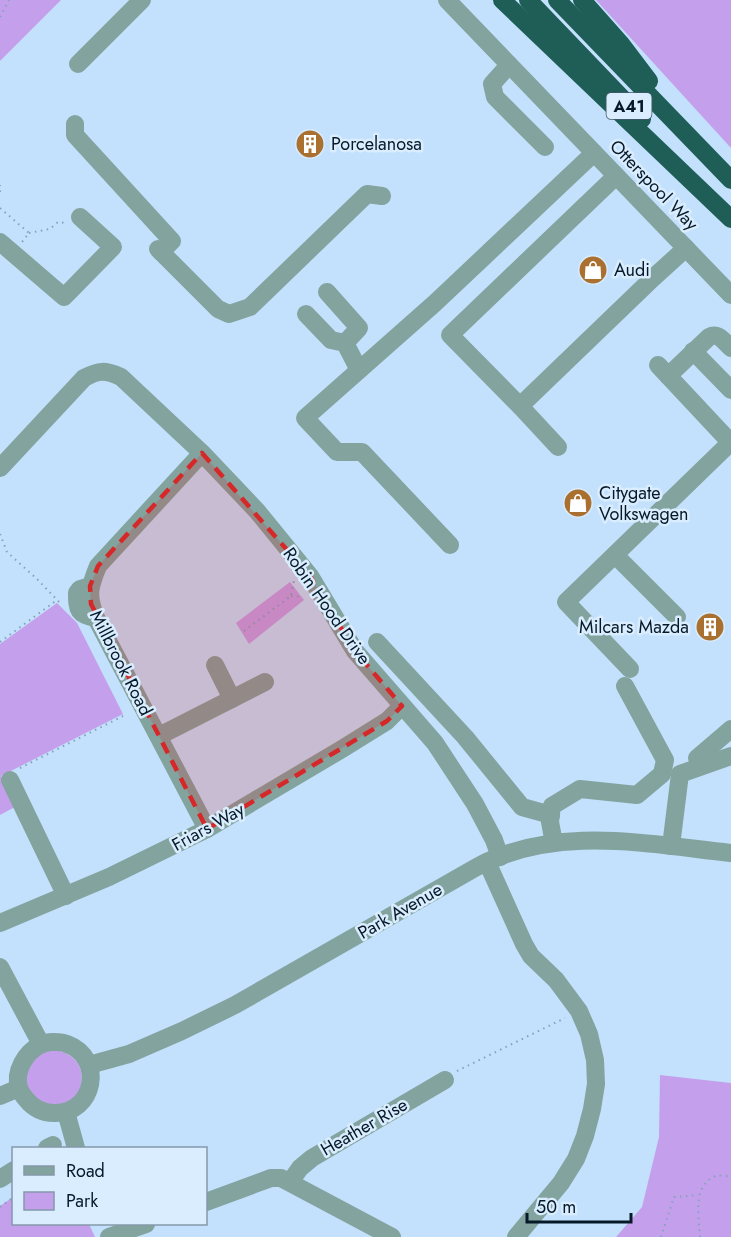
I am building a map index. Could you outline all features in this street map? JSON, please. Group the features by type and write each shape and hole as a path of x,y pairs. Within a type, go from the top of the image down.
{"highway":[{"path":"502,0 731,219"},
{"name":"Otterspool Way","path":"528,0 731,211"},
{"name":"A41","path":"557,0 731,180"},
{"path":"582,0 621,44 706,154"}],"street":[{"path":"78,64 142,0"},
{"name":"Otterspool Way","path":"447,0 731,296"},
{"path":"510,65 492,84 495,97 545,147"},
{"path":"75,124 75,135 172,241 160,250 218,309 229,314 249,308 367,194 382,196"},
{"path":"450,545 362,452 337,452 305,418 435,303 594,153"},
{"path":"558,447 450,334 616,176"},
{"path":"0,242 64,297 113,247 80,217"},
{"path":"520,406 686,248"},
{"path":"327,292 359,328 345,343"},
{"path":"306,314 331,340 345,343"},
{"path":"554,843 550,822 552,806 580,789 637,795 662,774 665,760 628,677 566,602 731,442 663,371 713,334 731,348"},
{"path":"345,343 359,370"},
{"path":"693,351 731,390"},
{"name":"Robin Hood Drive","path":"0,468 84,378 96,372 109,371 121,377 202,453 257,511 310,576 355,651 435,743 475,804 494,840 493,859 524,944 531,956 556,980 579,1011 589,1034 595,1060 596,1084 592,1109 585,1137 576,1159 561,1184 516,1237"},
{"name":"Millbrook Road","path":"202,453 99,566 90,586 90,604 207,829"},
{"path":"615,555 677,617"},
{"path":"377,642 465,737 522,807 551,815"},
{"path":"215,664 232,699"},
{"path":"159,736 265,682"},
{"name":"Friars Way","path":"1,919 66,896 207,829 387,721 402,706"},
{"path":"697,758 731,729"},
{"path":"671,846 680,774 731,756"},
{"path":"14,775 66,896"},
{"name":"Park Avenue","path":"89,1065 129,1054 235,1005 493,859 554,843 604,840 731,853"},
{"path":"0,967 6,994 41,1044"},
{"path":"53,1041 66,1043 77,1049 89,1065 91,1080 88,1093 81,1103 61,1114 36,1109 19,1088 21,1065 27,1054 41,1044 53,1041"},
{"name":"Heather Rise","path":"290,1182 300,1168 312,1158 445,1080"},
{"path":"0,1096 19,1088"},
{"path":"66,1112 75,1147"},
{"path":"207,1202 271,1178 281,1178 392,1237"},
{"path":"108,1237 143,1225"}],"path":[{"path":"0,17 9,0"},
{"path":"0,185 0,192"},
{"path":"29,233 50,229 58,222 74,225 80,217"},
{"path":"0,534 7,552 64,607"},
{"path":"244,631 291,596 298,561"},
{"path":"0,642 57,600"},
{"path":"14,775 143,706"},
{"path":"445,1080 456,1072 579,1011"},
{"path":"700,1237 698,1195 707,1182 717,1176 731,1177"},
{"path":"661,1237 674,1197 698,1195"}],"highlighted area":[{"path":"202,453 310,576 355,651 402,706 387,721 207,829 91,604 90,586 98,566"}],"green space":[{"path":"0,0 61,0 0,61"},
{"path":"596,0 731,0 731,148"},
{"path":"290,582 304,600 249,644 236,623"},
{"path":"57,603 77,623 123,714 1,776 15,807 0,815 0,644"},
{"path":"58,1050 76,1061 82,1076 80,1090 76,1096 72,1101 60,1106 40,1103 26,1086 26,1075 36,1056 46,1051"},
{"path":"660,1075 731,1083 731,1237 616,1237 642,1207 659,1137"},
{"path":"12,1198 12,1225 89,1225 95,1237 0,1237 0,1206"}],"place":[{"name":"Porcelanosa","path":"310,144"},
{"name":"Audi","path":"593,270"},
{"name":"Citygate Volkswagen","path":"578,503"},
{"name":"Milcars Mazda","path":"710,627"}]}
